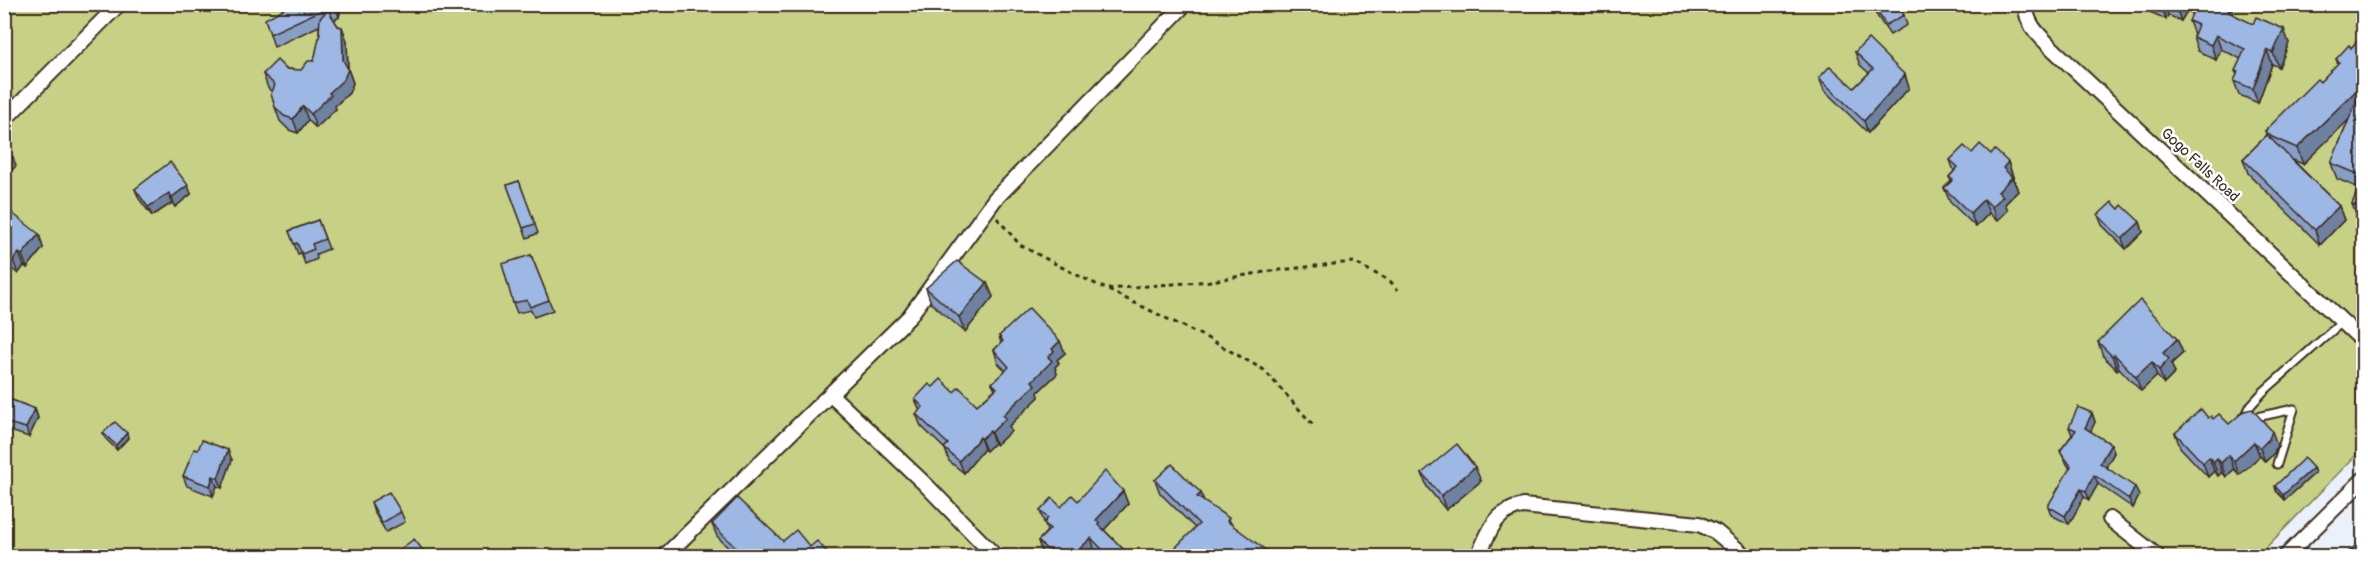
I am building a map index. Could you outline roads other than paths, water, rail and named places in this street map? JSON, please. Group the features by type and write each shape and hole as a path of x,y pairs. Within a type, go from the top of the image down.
{"street":[{"path":"4,120 119,4"},
{"path":"665,556 909,318 988,208 1022,169 1185,4"},
{"name":"Gogo Falls Road","path":"2026,4 2025,16 2034,30 2364,342"},
{"path":"831,395 926,485 995,556"},
{"path":"2286,556 2364,479"},
{"path":"1478,556 1496,518 1509,508 1522,506 1699,524 1716,532 1745,556"},
{"path":"2110,519 2157,556"}],"lane":[{"path":"2277,464 2294,409 2244,420 2251,405 2342,322"}]}
